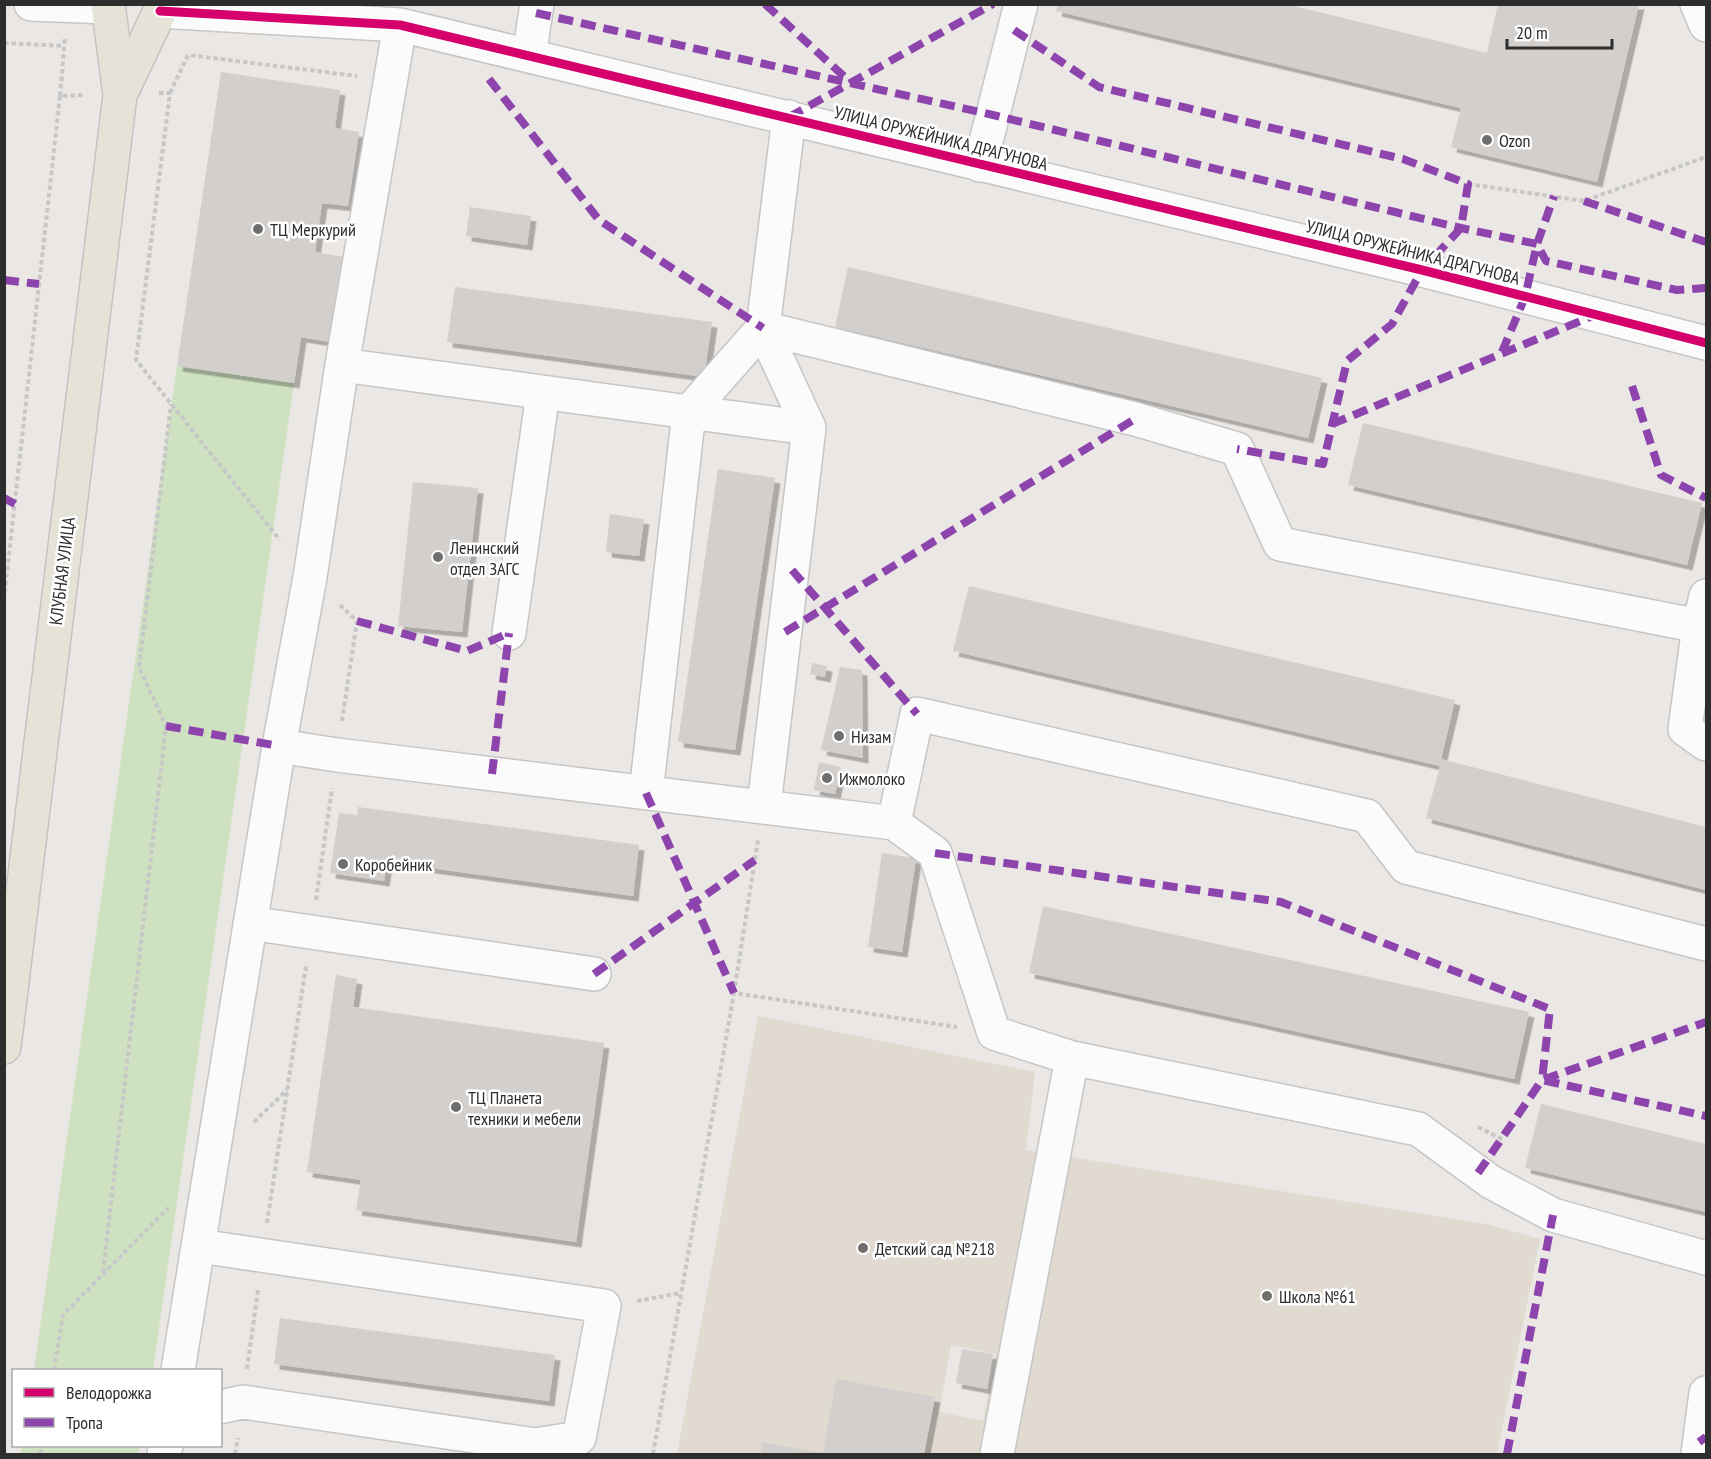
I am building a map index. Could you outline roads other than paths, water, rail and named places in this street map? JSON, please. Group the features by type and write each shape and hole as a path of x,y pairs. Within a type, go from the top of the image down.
{"main road":[{"path":"107,6 160,8"},
{"name":"КЛУБНАЯ УЛИЦА","path":"4,1047 120,95 107,6"},
{"name":"КЛУБНАЯ УЛИЦА","path":"120,95 160,8"}],"street":[{"path":"31,4 107,6"},
{"path":"529,56 537,4"},
{"path":"980,165 1021,4"},
{"path":"1697,4 1707,25"},
{"name":"УЛИЦА ОРУЖЕЙНИКА ДРАГУНОВА","path":"160,8 400,25 1422,270 1707,343"},
{"path":"178,1369 279,746 310,577 342,366 400,25"},
{"path":"764,806 809,429 763,328 789,117"},
{"path":"646,793 689,412 763,328"},
{"path":"763,328 1135,419 1237,449 1280,544 1703,611 1685,729 1707,744"},
{"path":"342,366 809,429"},
{"path":"509,633 543,393"},
{"path":"894,823 917,714 1367,816 1406,867 1707,944"},
{"path":"279,746 894,823 935,854 994,1033 1072,1058 1418,1130 1491,1182 1553,1215 1707,1258"},
{"path":"250,923 594,974"},
{"path":"997,1455 1072,1058"},
{"path":"199,1246 604,1306 579,1438 534,1450 232,1404"},
{"path":"1698,1455 1707,1393"}],"place":[{"name":"Ozon","path":"1487,140"},
{"name":"ТЦ Меркурий","path":"258,229"},
{"name":"Ленинский отдел ЗАГС","path":"438,557"},
{"name":"Низам","path":"839,736"},
{"name":"Ижмолоко","path":"827,778"},
{"name":"Коробейник","path":"343,864"},
{"name":"ТЦ Планета техники и мебели","path":"456,1107"},
{"name":"Детский сад №218","path":"863,1248"},
{"name":"Школа №61","path":"1267,1296"}]}
